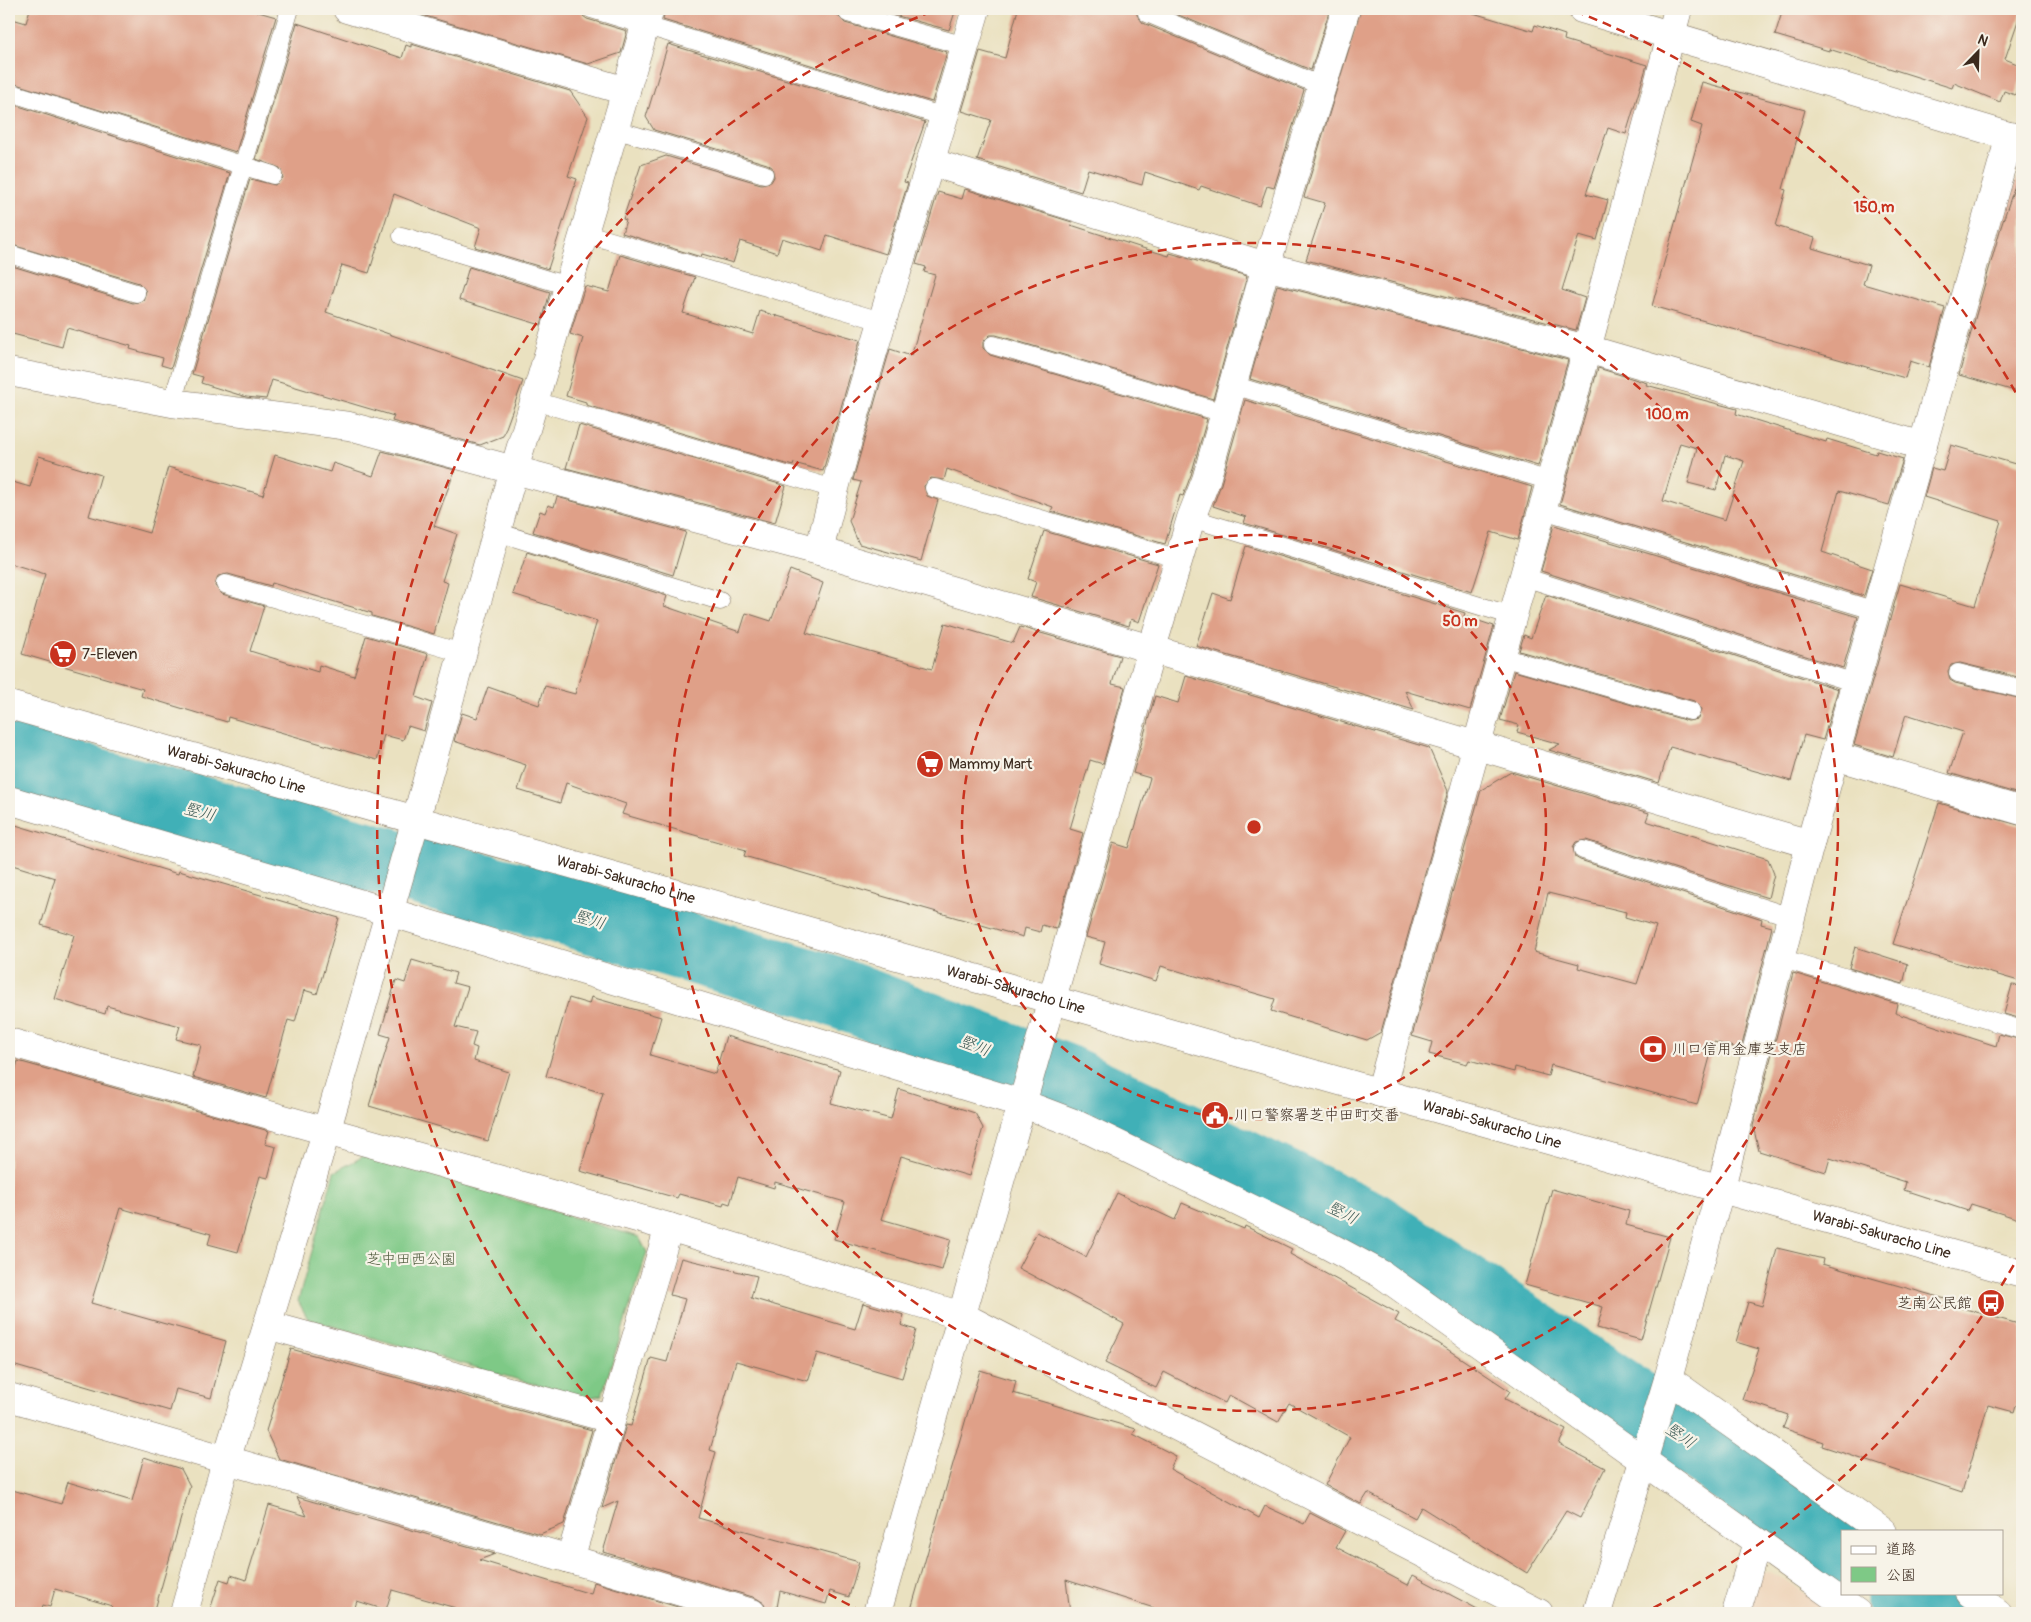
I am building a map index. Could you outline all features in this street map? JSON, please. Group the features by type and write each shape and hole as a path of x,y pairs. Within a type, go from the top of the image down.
{"street":[{"path":"347,9 626,91"},
{"path":"819,551 834,489 881,321 945,117 976,9"},
{"path":"877,1613 1026,1097 1152,648 1191,518 1206,480 1266,266 1324,87 1346,9"},
{"path":"1582,9 2016,138 1923,446 1855,683 1810,844 1666,1386 1596,1613"},
{"path":"1380,1093 1543,510 1678,9"},
{"path":"184,1613 226,1461 327,1129 514,470 648,17"},
{"path":"930,162 1266,266 1587,349 1923,446"},
{"path":"9,372 172,404 349,426 819,551 1478,744 1810,844"},
{"name":"Warabi-Sakuracho Line","path":"9,706 413,828 1053,1001 1720,1187 2022,1274"},
{"path":"1835,756 2022,811"},
{"path":"9,800 392,903 1026,1097 1074,1123 1325,1244 1384,1275 1645,1452 1757,1542 1857,1613"},
{"path":"9,1042 327,1129 670,1227 962,1316 1539,1613"},
{"path":"570,1559 670,1227"},
{"path":"268,1325 611,1420"},
{"path":"1666,1386 1881,1530"},
{"path":"9,1397 752,1613"},
{"path":"1736,1613 1757,1542"},
{"path":"1971,1594 1998,1613"}],"lane":[{"path":"172,404 290,9"},
{"path":"591,9 648,17 945,117"},
{"path":"848,13 965,46"},
{"path":"1147,13 1324,87"},
{"path":"9,92 242,167 273,175"},
{"path":"614,129 764,174"},
{"path":"584,233 881,321"},
{"path":"402,236 568,286"},
{"path":"9,254 136,293"},
{"path":"993,345 1224,413"},
{"path":"1233,384 1550,481"},
{"path":"535,401 834,489"},
{"path":"934,488 1179,560"},
{"path":"1543,510 1876,611"},
{"path":"1191,518 1513,616"},
{"path":"497,532 720,601"},
{"path":"1524,577 1855,683"},
{"path":"225,584 462,654"},
{"path":"1502,657 1691,711"},
{"path":"1958,673 2022,689"},
{"path":"1583,850 1791,917"},
{"path":"1780,958 2022,1030"}],"shaded area":[{"path":"1770,1572 1789,1582 1833,1613 1747,1613 1759,1573"}],"green space":[{"name":"芝中田西公園","path":"366,1155 639,1237 647,1252 602,1395 585,1399 308,1319 298,1301 334,1172"}],"building":[{"path":"30,9 248,9 276,17 236,152 9,82 9,18 26,23"},
{"path":"424,9 581,9 583,16 587,19 627,31 621,53 588,64 422,15"},
{"path":"665,9 839,9 838,16 845,23 947,52 932,102 663,20"},
{"path":"872,9 956,9 949,30"},
{"path":"1018,9 1137,9 1137,15 1143,23 1304,90 1274,188 1267,186 1260,206 1201,186 1199,190 1145,172 1142,185 1088,169 1081,192 977,160 991,120 962,111 980,51 1005,58"},
{"path":"1164,9 1330,9 1311,70"},
{"path":"1361,9 1460,9 1533,31 1535,25 1565,35 1564,40 1647,65 1626,134 1608,128 1586,194 1608,200 1597,240 1579,235 1562,290 1585,298 1576,330 1306,260 1325,203 1304,197"},
{"path":"1783,9 2022,9 2005,59 2022,66 2022,76 2015,95 2004,91 2000,102 1954,83 1952,88 1829,49 1829,51 1775,35"},
{"path":"297,23 402,58 406,45 411,47 411,44 570,91 588,117 568,176 577,179 548,269 475,247 481,228 394,194 369,273 342,265 326,312 523,381 503,436 480,445 392,421 394,416 272,380 266,399 246,397 201,383 203,377 192,374 250,179 275,185 283,178 280,168 256,159"},
{"path":"668,44 925,122 904,182 908,183 886,254 827,235 822,251 782,238 777,253 740,241 733,263 702,254 701,257 622,233 626,220 623,219 641,165 666,156 761,184 771,182 774,177 772,167 767,164 654,130 646,117"},
{"path":"1702,82 1805,110 1783,189 1786,190 1776,226 1815,238 1812,248 1869,265 1863,284 1945,308 1929,367 1910,361 1905,378 1652,306 1702,126 1691,122"},
{"path":"9,103 230,173 171,368 161,365 163,358 130,349 131,346 67,328 62,347 9,333 9,265 133,303 143,301 146,291 139,283 9,244"},
{"path":"2017,179 2022,180 2022,393 1959,375 2001,227"},
{"path":"965,189 1072,222 1071,225 1139,247 1169,256 1170,253 1247,276 1213,399 996,335 990,335 983,342 983,348 990,355 1207,419 1191,475 1183,496 1180,495 1165,544 1051,511 1053,507 947,469 944,480 931,478 924,486 927,496 938,500 921,561 859,544 849,521 861,482 853,480 890,349 911,356 935,275 924,272 926,267 916,264 938,192 962,199"},
{"path":"620,255 695,277 683,313 753,334 760,311 860,340 823,471 794,463 793,466 586,405 586,402 566,396 583,338 570,334 585,286 609,292"},
{"path":"469,267 550,292 541,325 459,300"},
{"path":"1277,285 1568,360 1538,466 1250,379"},
{"path":"1598,368 1647,383 1646,385 1737,409 1736,414 1826,442 1827,439 1876,454 1877,451 1903,459 1889,505 1839,491 1822,552 1872,569 1864,596 1560,504","holes":["1680,443 1697,448 1688,483 1716,490 1725,455 1744,461 1725,520 1663,501"]},
{"path":"1245,400 1532,487 1518,540 1491,532 1472,592 1244,523 1246,517 1213,506"},
{"path":"579,425 786,486 775,523 566,468"},
{"path":"1951,445 2022,466 2022,678 1960,663 1951,665 1948,671 1950,680 1955,683 2022,699 2022,795 1949,773 1963,732 1906,714 1893,757 1854,745 1900,584 1975,606 2001,521 1924,497 1932,468 1943,471"},
{"path":"382,451 455,470 434,526 457,534 442,581 448,583 434,634 272,583 271,586 228,574 218,576 215,586 222,594 264,606 250,651 318,672 319,665 354,676 366,636 428,654 416,697 432,703 424,731 408,726 403,740 384,735 377,760 228,717 227,722 141,696 143,689 22,654 45,574 9,563 9,481 30,487 39,456 101,475 89,516 149,533 168,467 263,495 275,455 330,472 333,463 373,476"},
{"path":"557,497 686,532 673,575 533,532 540,511 545,513 548,505 554,507"},
{"path":"1554,525 1858,617 1843,668 1541,571"},
{"path":"1044,531 1158,564 1139,622 1131,619 1129,626 1031,597 1036,582 1028,579"},
{"path":"1246,546 1465,613 1464,616 1494,626 1470,710 1405,691 1414,710 1196,646 1213,593 1230,599"},
{"path":"527,552 667,596 664,606 740,632 746,613 771,621 790,570 823,583 806,633 932,669 945,623 1013,643 1020,627 1120,656 1112,684 1125,687 1103,764 1090,760 1070,829 1083,833 1056,929 1042,925 1040,932 1025,928 1023,937 744,856 746,850 622,814 626,804 566,783 560,803 518,790 526,765 454,741 462,713 477,718 488,687 539,705 545,686 575,694 597,621 513,594"},
{"path":"1546,595 1838,689 1823,740 1804,735 1791,781 1670,747 1659,783 1549,750 1560,744 1517,732 1519,725 1500,720 1514,671 1688,721 1698,719 1701,709 1694,701 1519,651 1524,635 1531,638"},
{"path":"1186,676 1429,748 1448,791 1381,1032 1367,1040 1271,1011 1275,999 1161,966 1156,981 1099,964 1105,942 1086,937 1113,843 1129,848 1150,778 1133,773 1155,696 1178,703"},
{"path":"1511,772 1649,813 1646,821 1768,859 1774,874 1768,898 1586,840 1576,842 1573,847 1575,857 1580,860 1762,919 1761,924 1772,927 1741,1049 1714,1042 1697,1105 1551,1065 1548,1076 1515,1067 1514,1072 1469,1060 1467,1064 1429,1054 1432,1042 1412,1036 1481,790","holes":["1548,893 1626,912 1625,917 1656,926 1637,984 1578,968 1579,964 1534,952"]},
{"path":"1939,803 2022,826 2022,982 1893,944"},
{"path":"9,823 178,874 179,871 339,918 317,994 304,990 295,1022 288,1020 266,1098 193,1077 201,1045 176,1039 180,1026 107,1006 105,1014 55,999 74,935 41,925 55,878 9,864"},
{"path":"1855,947 1908,964 1903,984 1849,968"},
{"path":"412,960 456,973 453,983 468,987 455,1027 476,1032 472,1046 477,1048 474,1061 509,1072 488,1141 369,1106 390,1037 380,1034 396,980 405,983"},
{"path":"1793,973 1897,1004 1895,1013 1996,1046 1999,1034 2022,1040 2022,1220 1971,1204 1968,1211 1904,1190 1906,1182 1830,1158 1826,1172 1759,1151 1753,1126"},
{"path":"2012,985 2022,986 2022,1019 2004,1014"},
{"path":"591,997 661,1017 650,1055 715,1074 726,1036 840,1070 831,1103 891,1119 899,1089 975,1113 983,1128 969,1176 901,1156 881,1219 951,1239 942,1270 834,1239 845,1202 775,1182 774,1188 738,1177 730,1204 724,1202 723,1206 679,1194 677,1198 580,1171 603,1093 546,1076 569,998 589,1004"},
{"path":"18,1061 269,1131 265,1144 276,1147 268,1178 260,1176 238,1252 208,1244 211,1234 120,1208 91,1303 226,1341 211,1398 176,1389 170,1411 9,1364 9,1093"},
{"path":"1552,1189 1629,1211 1626,1225 1670,1237 1641,1340 1597,1328 1603,1307 1525,1285"},
{"path":"1117,1193 1175,1220 1182,1203 1244,1229 1245,1226 1292,1249 1290,1254 1399,1314 1395,1321 1438,1343 1510,1391 1505,1399 1566,1430 1559,1444 1605,1468 1580,1518 1566,1511 1527,1573 1421,1507 1415,1518 1368,1493 1361,1504 1325,1485 1350,1437 1289,1403 1278,1422 1229,1395 1225,1403 1164,1372 1156,1388 1105,1363 1124,1324 1018,1268 1037,1232 1086,1257"},
{"path":"1777,1248 1823,1259 1822,1264 1949,1300 1948,1304 2022,1325 2022,1407 2016,1405 2014,1412 1988,1405 1962,1492 1822,1446 1823,1442 1783,1428 1788,1415 1742,1399 1759,1349 1736,1342 1748,1302 1762,1306"},
{"path":"681,1258 757,1276 751,1298 855,1329 863,1303 904,1315 901,1325 916,1330 902,1378 817,1353 808,1381 736,1361 710,1450 716,1452 698,1518 859,1562 849,1597 830,1591 826,1604 780,1591 776,1613 767,1613 764,1603 756,1598 603,1552 618,1501 602,1508 626,1425 631,1426 651,1358 667,1362 685,1299 670,1295"},
{"path":"291,1349 592,1430 564,1524 540,1534 279,1459 266,1431"},
{"path":"980,1370 1016,1381 1013,1393 1136,1429 1133,1434 1176,1456 1170,1469 1259,1518 1265,1506 1304,1524 1310,1513 1345,1531 1336,1547 1408,1585 1413,1575 1485,1613 1153,1613 1154,1608 1066,1580 1070,1613 910,1613"},
{"path":"144,1457 181,1469 190,1486 154,1613 110,1613 112,1606 55,1589 50,1607 43,1605 40,1613 9,1613 9,1489 61,1504 68,1482 132,1501"},
{"path":"297,1497 495,1554 479,1560 591,1594 594,1582 698,1613 454,1613 456,1608 392,1590 386,1610 357,1601 353,1613 209,1613 220,1579 229,1582 231,1575 246,1580 269,1505 307,1516"}],"waterway":[{"name":"竪川","path":"9,759 539,903 825,988 1062,1078 1369,1225 1733,1470 1841,1549"},
{"name":"竪川","path":"1902,1594 1928,1613"}],"place":[{"name":"7-Eleven","path":"63,654"},
{"name":"Mammy Mart","path":"930,764"},
{"name":"川口信用金庫芝支店","path":"1653,1049"},
{"name":"川口警察署芝中田町交番","path":"1215,1115"},
{"name":"芝南公民館","path":"1991,1303"}]}
